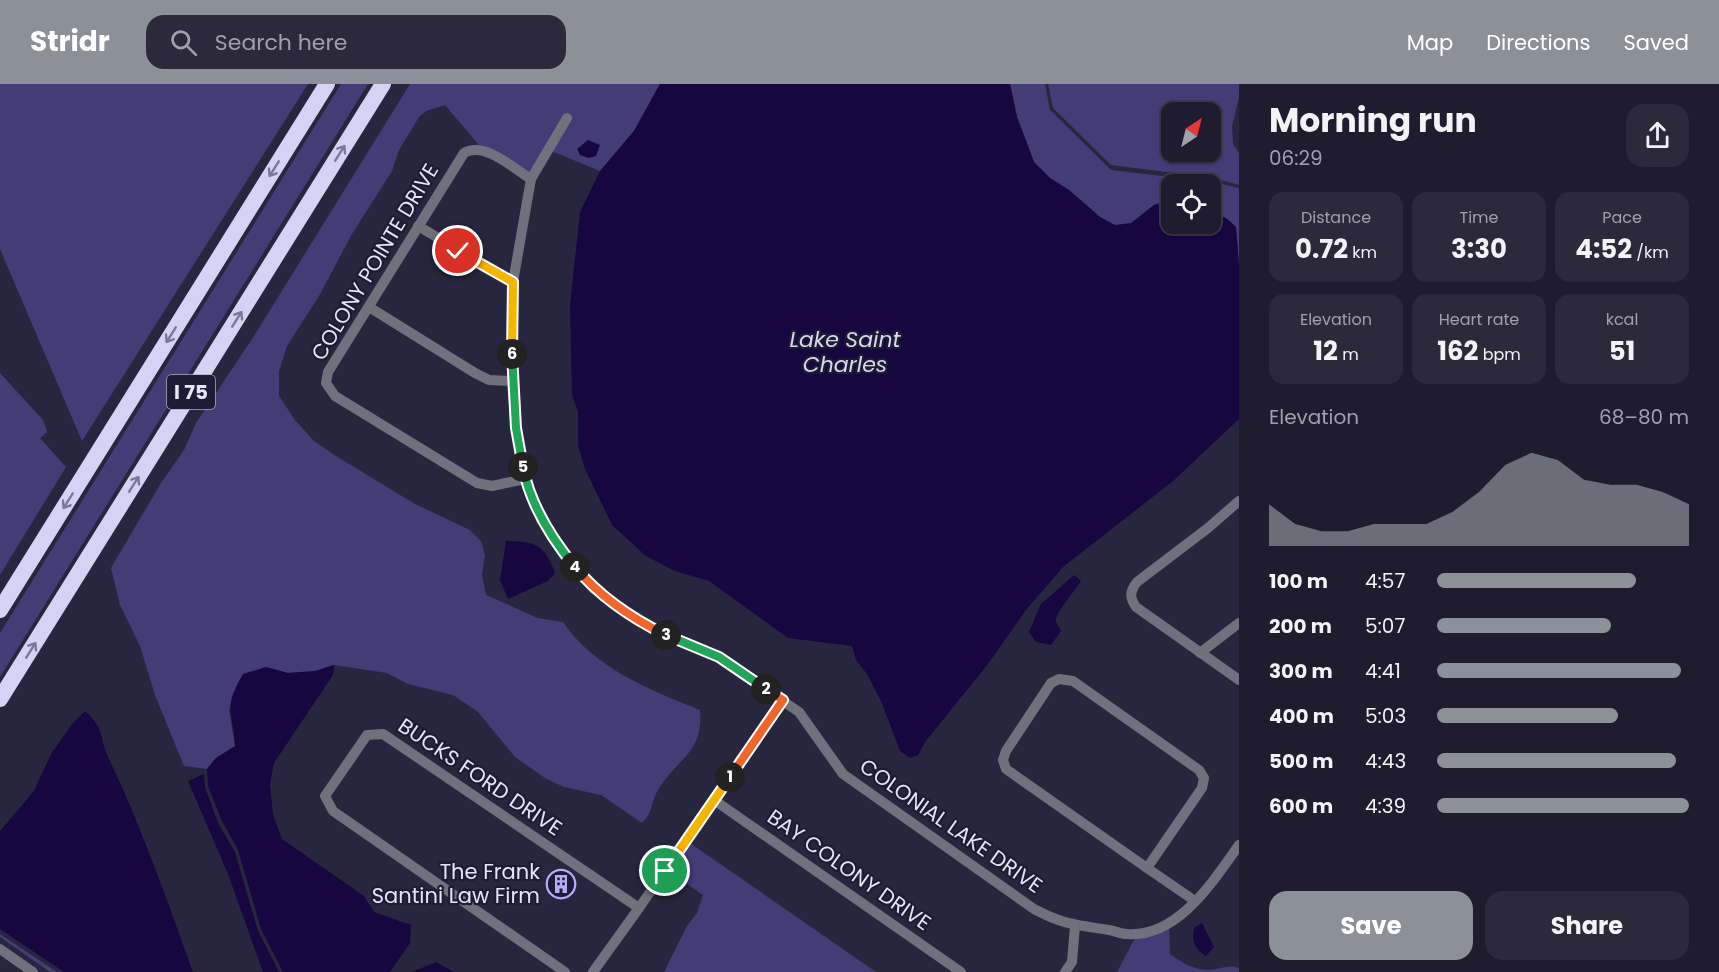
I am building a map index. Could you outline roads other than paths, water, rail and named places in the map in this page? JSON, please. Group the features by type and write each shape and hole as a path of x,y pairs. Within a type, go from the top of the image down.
{"highway":[{"name":"I 75","path":"0,610 327,84"},
{"name":"I 75","path":"0,699 383,84"}],"street":[{"name":"COLONIAL LAKE DRIVE","path":"567,118 531,179 513,282 512,381 525,479 543,521 559,547 594,589 649,627 719,657 783,700 810,724 843,774 1034,909 1060,923 1128,934 1143,933 1175,920 1210,885 1239,844"},
{"name":"COLONY POINTE DRIVE","path":"525,479 492,486 477,483 334,396 326,383 328,372 464,153 472,148 483,150 531,179"},
{"path":"418,226 513,282"},
{"path":"369,307 475,373 489,380 512,381"},
{"path":"1239,501 1209,528 1137,582 1131,590 1131,600 1136,608 1239,680"},
{"path":"1200,653 1239,623"},
{"path":"1147,868 1202,788 1204,778 1199,770 1073,681 1059,679 1051,683 1006,750 1003,760 1006,770 1147,868 1195,901"},
{"path":"593,972 783,700"},
{"name":"BUCKS FORD DRIVE","path":"565,972 333,811 325,796 367,735 383,734 639,909"},
{"name":"BAY COLONY DRIVE","path":"714,800 961,972"},
{"path":"1065,972 1072,962 1075,926"},
{"path":"0,950 33,972"}],"water":[{"name":"Lake Saint Charles","path":"660,84 1010,84 1017,117 1034,162 1050,178 1069,190 1100,217 1115,225 1131,223 1154,205 1161,203 1161,234 1221,234 1221,216 1236,227 1239,266 1239,419 1173,481 1063,567 1026,610 988,664 925,742 918,755 910,758 900,751 881,701 867,674 856,660 852,646 788,638 709,581 675,571 646,556 612,525 585,469 578,445 578,412 572,395 570,305 580,212 600,171 634,131"},
{"path":"588,140 600,145 596,156 589,158 580,155 577,149"},
{"path":"506,541 525,542 543,550 555,573 548,581 508,599 500,580"},
{"path":"1074,575 1081,581 1061,608 1056,619 1061,631 1051,645 1036,642 1029,632 1041,604"},
{"path":"334,665 333,675 274,763 270,784 273,815 282,839 364,896 374,912 411,925 410,943 390,972 283,972 261,929 238,850 222,821 208,786 207,769 216,758 235,746 230,710 233,695 243,674 266,667 288,673 315,671"},
{"path":"85,711 99,729 106,751 154,864 193,972 64,972 0,929 0,831 34,791 51,754 72,724"},
{"path":"204,774 205,787 218,823 235,852 258,931 279,972 263,972 228,874 188,781"},
{"path":"1202,923 1214,947 1206,956 1199,950 1193,937 1194,928"},
{"path":"436,962 454,972 412,972"}],"place":[{"name":"The Frank Santini Law Firm","path":"561,884"}]}
